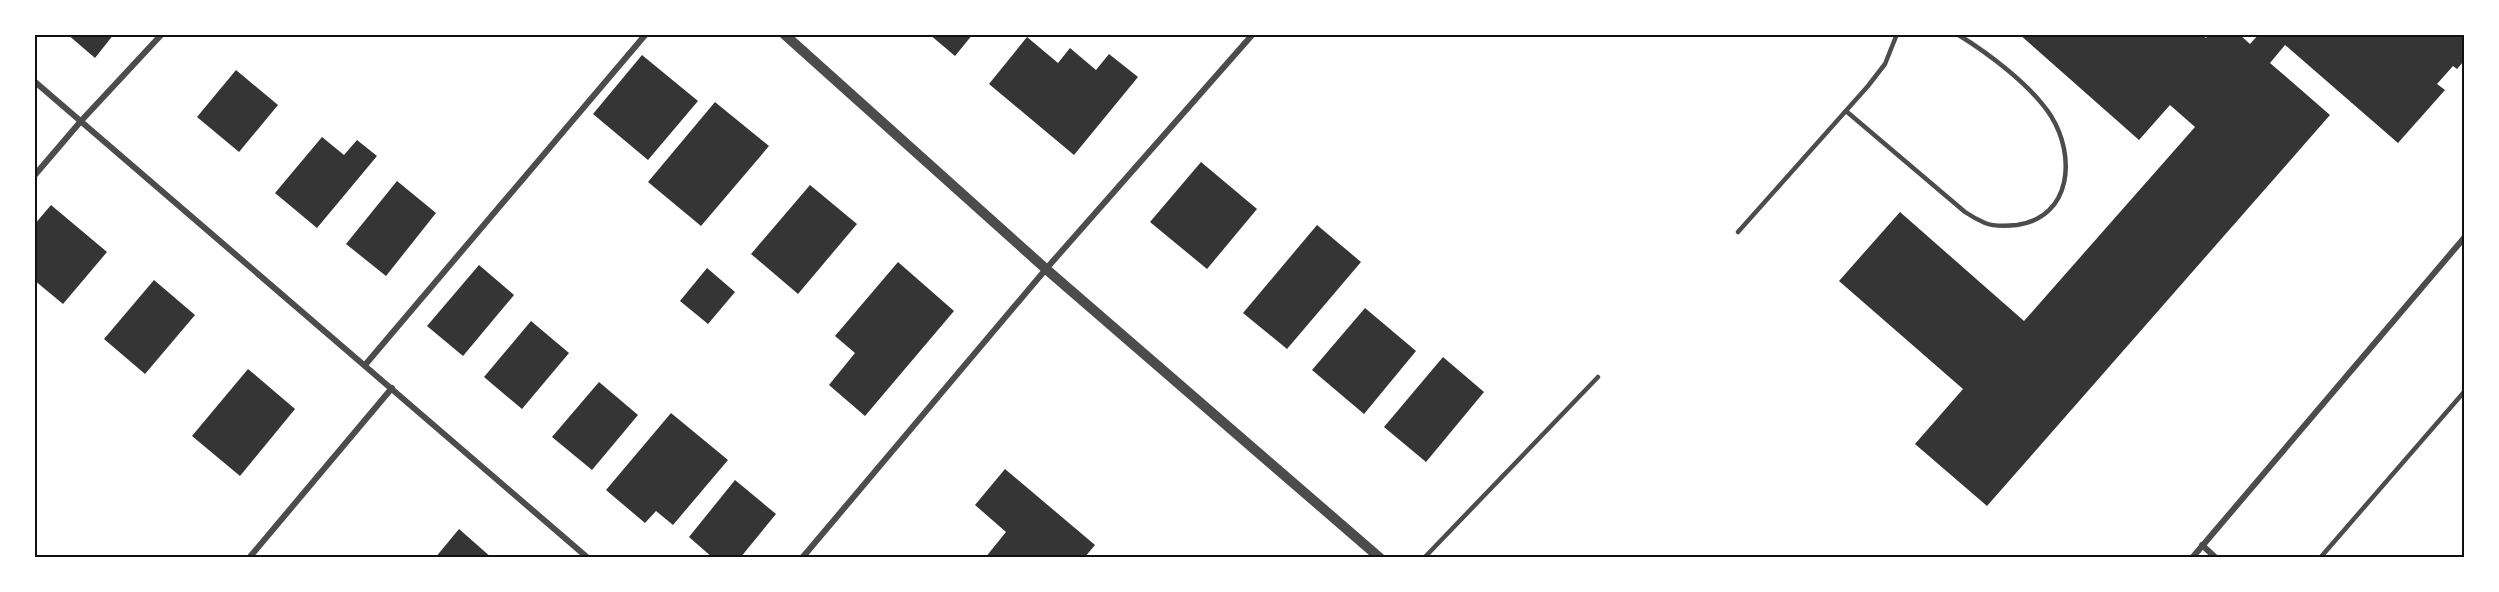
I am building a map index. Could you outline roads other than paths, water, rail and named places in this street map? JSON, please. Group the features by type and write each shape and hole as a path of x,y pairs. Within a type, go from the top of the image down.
{"street":[{"path":"34,176 81,121 162,34"},
{"path":"365,365 646,34"},
{"path":"784,34 1046,269 1380,558"},
{"path":"802,558 1046,269 1253,34"},
{"path":"34,81 588,558"},
{"path":"2192,558 2464,238"},
{"path":"249,558 392,388"},
{"path":"2202,545 2216,558"}],"lane":[{"path":"1738,232 1886,64 1897,34"},
{"path":"1846,111 1965,212 1986,223 2006,226 2031,223 2050,210 2062,192 2067,169 2063,143 2050,116 2026,88 1978,47 1957,34"},
{"path":"1424,558 1598,376"},
{"path":"2320,558 2464,392"}]}
